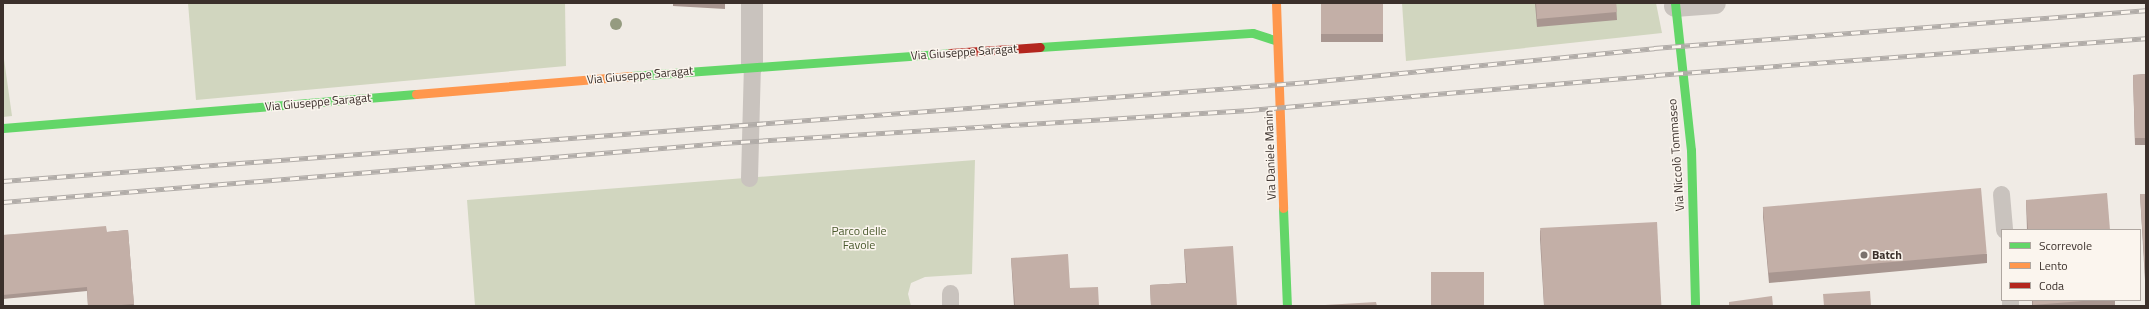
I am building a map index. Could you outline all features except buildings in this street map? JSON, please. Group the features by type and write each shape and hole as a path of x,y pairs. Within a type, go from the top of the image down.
{"street":[{"path":"752,3 752,66"},
{"name":"Via Daniele Manin","path":"1276,3 1287,306"},
{"path":"1675,4 1715,3"},
{"name":"Via Niccolò Tommaseo","path":"1675,4 1691,150 1695,306"},
{"name":"Via Giuseppe Saragat","path":"3,128 752,66 1253,33 1277,41"}],"lane":[{"path":"749,178 752,66"},
{"path":"2002,194 2004,229"}],"green space":[{"path":"188,3 565,3 566,66 196,100"},
{"path":"1402,3 1656,3 1662,33 1406,61"},
{"path":"3,52 12,116 3,117"},
{"name":"Parco delle Favole","path":"975,160 972,274 925,277 911,283 908,294 911,306 475,306 467,200"}],"railway":[{"path":"3,181 1309,82 1654,48 2146,10"},
{"path":"3,202 723,143 1250,110 1656,75 2146,38"}],"traffic: fast":[{"path":"1675,3 1691,150 1695,306"},
{"path":"1040,47 1253,33 1277,41"},
{"path":"631,76 950,53"},
{"path":"3,128 416,94"},
{"path":"1283,208 1287,306"}],"traffic: slow":[{"path":"1276,3 1283,208"},
{"path":"416,94 631,76"}],"traffic: jam":[{"path":"950,53 1040,47"}],"place":[{"name":"Batch","path":"1864,255"}]}
